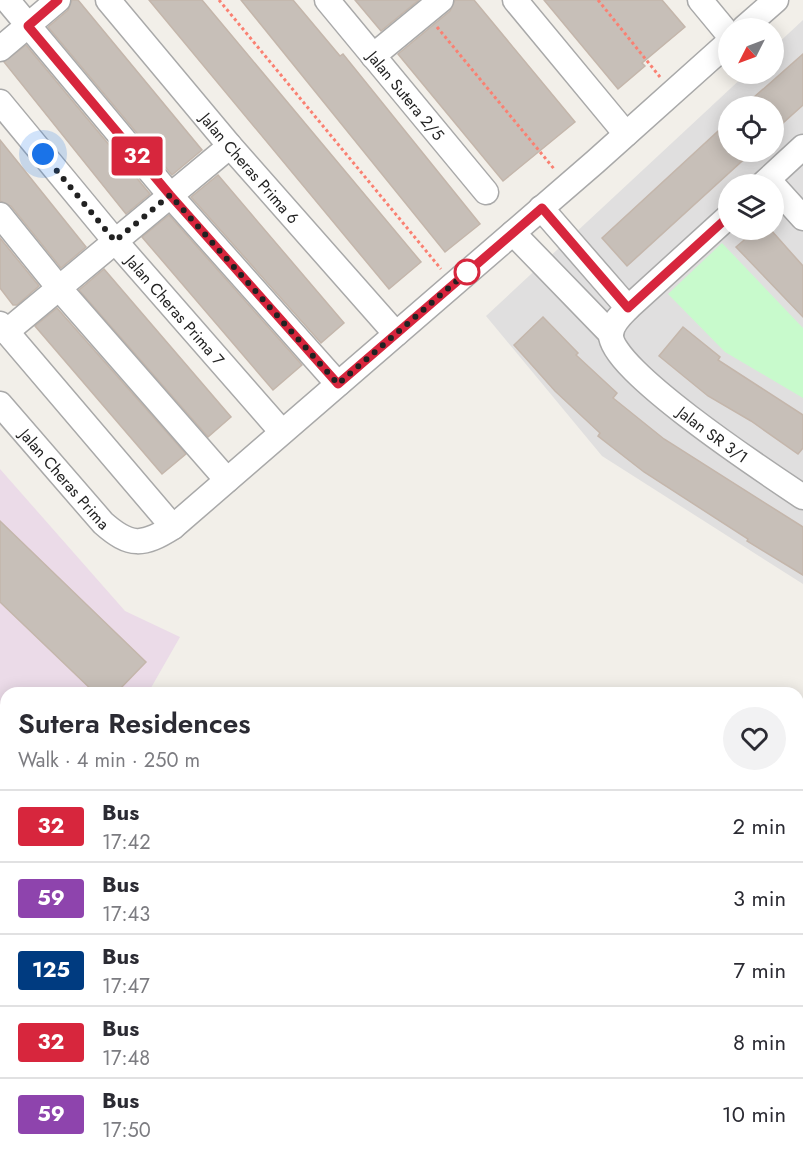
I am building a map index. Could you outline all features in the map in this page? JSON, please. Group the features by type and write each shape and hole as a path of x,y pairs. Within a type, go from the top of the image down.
{"street":[{"path":"7,0 170,195 338,384"},
{"path":"0,49 58,0"},
{"name":"Jalan Cheras Prima 6","path":"108,0 230,146 396,334"},
{"name":"Jalan Sutera 2/5","path":"327,0 486,192"},
{"path":"515,0 626,134"},
{"path":"700,0 718,22"},
{"path":"755,18 776,0"},
{"path":"373,56 433,6"},
{"path":"230,146 59,288 3,328 173,526 542,208 718,52"},
{"name":"Jalan Cheras Prima 7","path":"0,102 115,241 282,432"},
{"path":"778,174 803,147"},
{"path":"784,199 803,218"},
{"path":"542,208 628,308"},
{"path":"0,215 59,288 227,480"},
{"path":"513,233 611,334 616,321 628,308 718,226"},
{"name":"Jalan SR 3/1","path":"611,334 616,350 628,366 750,461 803,497"},
{"name":"Jalan Cheras Prima","path":"0,404 102,524 119,538 138,542 154,539 173,526"}],"path":[{"path":"219,0 453,284"},
{"path":"598,0 673,92"},
{"path":"433,6 568,185"}],"shaded area":[{"path":"803,20 803,584 602,456 486,316 718,100 718,162 784,162 784,96 722,96 735,84 784,84 784,38"},
{"path":"0,469 125,611 180,637 151,687 0,687"}],"green space":[{"path":"722,243 803,328 803,398 725,352 668,294"}],"building":[{"path":"72,0 78,0 202,150 172,175 48,27 68,10"},
{"path":"149,0 202,0 421,262 389,289"},
{"path":"241,0 293,0 340,56 343,54 480,224 445,252"},
{"path":"355,0 419,0 381,31"},
{"path":"455,0 474,0 575,122 503,181 398,54 450,11"},
{"path":"544,0 662,0 685,27 642,63 645,66 618,89"},
{"path":"26,45 150,194 126,214 4,62"},
{"path":"803,54 803,105 784,122 784,96 755,96 769,84 784,84 784,71"},
{"path":"718,131 718,162 741,162 728,174 718,174 718,183 627,266 602,238"},
{"path":"0,140 86,247 61,268 11,206 0,201"},
{"path":"218,175 344,323 321,343 191,197"},
{"path":"169,215 302,365 273,390 142,237"},
{"path":"0,238 39,286 17,305 13,305 0,288"},
{"path":"744,240 780,240 803,266 803,317 736,247"},
{"path":"104,269 231,417 208,437 79,290"},
{"path":"57,308 186,454 162,474 35,326"},
{"path":"543,317 578,353 576,355 617,393 613,398 664,439 803,527 803,575 747,541 748,539 644,472 598,436 600,433 555,391 514,345"},
{"path":"683,327 720,357 718,360 803,415 803,448 798,454 751,421 708,396 659,356"},
{"path":"0,521 146,662 122,687 89,687 0,602"}],"bus line":[{"name":"32","path":"58,0 28,26 170,195 338,384 542,208 628,308 718,226"}],"route":[{"path":"43,154 115,241 170,195 338,384 467,272"}]}
